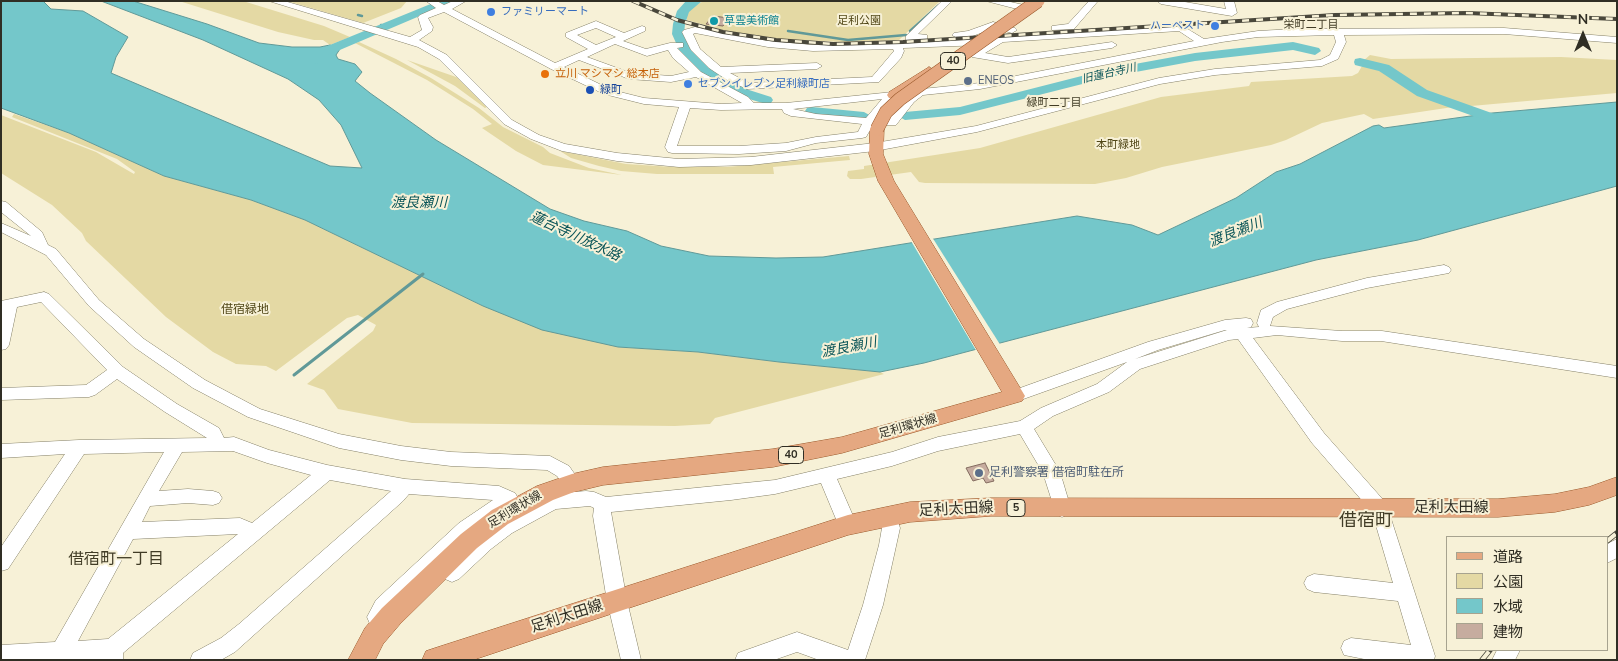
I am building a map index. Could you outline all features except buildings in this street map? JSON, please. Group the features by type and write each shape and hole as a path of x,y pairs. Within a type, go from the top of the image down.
{"main road":[{"name":"40","path":"1010,388 886,181 875,151 872,126 900,99 1038,1"},
{"path":"919,93 1002,32 1008,26 1007,23"},
{"path":"894,95 985,32 1007,23"},
{"name":"足利環状線","path":"361,660 367,646 381,628 441,568 486,528 532,498 572,483 624,473 773,458 842,445 1010,388"},
{"name":"足利太田線","path":"435,660 848,525 889,516 961,508 1525,506 1570,500 1617,486"}],"street":[{"path":"273,1 411,40 443,57 508,122 525,133 562,147 617,158 659,162 751,161 875,151 977,129 1117,91 1186,76 1322,63 1334,57 1341,42 1341,37 1336,32"},
{"path":"411,40 427,31 428,27 423,17 437,5 462,1"},
{"path":"948,1 934,12 909,38 970,34 992,26 1017,30 1072,27 1094,1"},
{"path":"990,1 1021,7"},
{"path":"1161,1 1232,13 1229,1"},
{"path":"437,5 555,67 608,92 644,100 681,104 750,107 786,106 994,84 1258,34 1504,31 1617,40"},
{"path":"596,49 569,35 596,24 619,39 647,53 654,49 689,43"},
{"path":"1112,45 1008,60 976,55 994,42 1002,39 1181,28 1203,43"},
{"path":"555,67 642,29"},
{"path":"817,66 749,55 695,30 687,32 689,43 696,50 719,70 747,86 875,80 897,56 899,51 897,46"},
{"path":"1099,34 1127,58"},
{"path":"719,70 749,55 813,48 994,42"},
{"path":"672,46 677,56 697,74 744,99 750,107"},
{"path":"813,48 824,102"},
{"path":"579,57 629,76 671,79 697,74"},
{"path":"786,106 788,111 801,115 872,126 892,123 910,100 919,93"},
{"path":"681,104 672,147 675,150 786,147 816,140 862,134 872,126 883,103 894,95"},
{"path":"659,162 681,104"},
{"path":"1,205 37,235 42,247"},
{"path":"1,227 51,252 94,303 139,342 199,384 254,413 292,427 339,440 401,453 452,459 550,463 563,472 572,483"},
{"path":"1264,323 1266,314 1282,305 1367,283 1444,270"},
{"path":"1,346 6,305 44,297 118,371 171,408 213,433 219,444"},
{"path":"1010,388 1096,368 1153,346 1225,325 1264,323 1293,324 1382,336 1617,372"},
{"path":"1,451 178,444 238,445 267,456 327,472 405,486 499,493 509,498 466,529 383,606 377,617 381,628 401,623 470,555 505,527 544,505 560,500 594,499 603,505 731,494 827,476 892,459 938,444 1024,427 1047,412 1103,388 1134,365 1241,333 1278,330 1342,336 1382,336"},
{"path":"1241,333 1318,438 1380,508 1426,656 1351,648"},
{"path":"1,394 89,390 118,371"},
{"path":"1024,427 1051,472 1062,508"},
{"path":"61,652 178,444"},
{"path":"1,563 79,447"},
{"path":"1,655 61,652 113,654 327,472"},
{"path":"827,476 848,525"},
{"path":"200,660 228,645 246,631 397,496 405,486"},
{"path":"146,498 188,496 213,498"},
{"path":"603,505 602,516 617,601 631,660"},
{"path":"855,660 888,545 891,528 889,516"},
{"path":"128,531 240,526 256,532"},
{"path":"1314,583 1405,593"},
{"path":"746,660 797,642 847,660"}],"green space":[{"path":"179,1 243,1 324,26 350,37 330,45 323,40 314,40 278,32"},
{"path":"287,1 407,1 401,8 363,23"},
{"name":"足利公園","path":"704,1 940,1 899,40 844,42 777,39 726,31 687,20 687,13 691,7"},
{"path":"359,42 431,78 479,108 503,127 543,147 550,153 589,168 622,175 543,165 516,151 482,128 492,124 473,109 427,80 355,43"},
{"name":"本町緑地","path":"1370,55 1391,59 1561,57 1617,60 1617,93 1471,106 1474,108 1460,109 1453,107 1373,119 1364,114 1322,123 1271,145 1162,167 1126,178 1095,184 925,183 919,182 911,172 861,179 850,179 847,176 848,171 864,169 864,166 980,148 1161,97 1249,86 1251,82 1352,76 1358,73 1362,66 1369,66 1373,61 1363,61"},
{"path":"407,60 459,78 487,107 485,108 455,86"},
{"name":"借宿緑地","path":"14,114 69,133 164,176 251,200 305,220 483,306 618,347 698,352 880,372 884,374 715,418 710,424 675,426 412,423 338,409 324,390 307,384 373,331 376,325 358,315 347,318 276,371 266,366 236,364 213,352 166,317 86,241 82,233 52,205 1,173 1,115 96,152 134,174 135,172 117,159 12,117"},
{"path":"560,151 626,164 672,167 727,167 849,156 850,160 773,167 774,174 657,174 621,171 599,166 571,158"}],"water":[{"name":"渡良瀬川","path":"1,1 43,1 51,9 83,11 128,37 116,57 111,73 330,166 362,168 341,125 319,100 288,79 203,40 101,1 133,1 207,24 259,43 292,47 330,45 340,49 336,55 338,59 355,64 362,72 355,81 370,93 436,140 550,209 584,221 627,231 661,246 709,256 823,257 1077,216 1132,225 1158,235 1236,198 1276,172 1300,164 1373,126 1379,125 1384,128 1492,113 1617,102 1617,186 1418,240 1316,260 924,363 880,372 698,352 618,347 542,330 483,306 305,220 251,200 164,176 69,133 1,108"}],"pier":[{"path":"932,237 1001,346 977,352 911,241"}],"waterway":[{"name":"蓮台寺川放水路","path":"353,40 449,1"},
{"name":"旧蓮台寺川","path":"696,1 688,5 683,11 679,24 678,34 684,49 697,63 719,81 744,93 766,100"},
{"path":"910,31 939,5"},
{"path":"358,15 362,16"},
{"name":"蓮台寺川放水路","path":"381,25 386,26"},
{"path":"788,31 848,40 906,35"},
{"name":"蓮台寺川放水路","path":"314,60 324,52 348,42"},
{"name":"旧蓮台寺川","path":"905,116 960,111 1113,72 1195,57 1293,46 1315,51"},
{"name":"旧蓮台寺川","path":"1360,62 1384,68 1422,93 1495,119"},
{"name":"旧蓮台寺川","path":"812,111 864,116"},
{"path":"294,375 423,274"}],"railway":[{"path":"633,1 677,20 723,32 776,40 833,44 903,42 1335,15 1467,13 1617,19"},
{"path":"1608,540 1617,533"},
{"path":"1482,660 1489,651"}],"place":[{"name":"ファミリーマート","path":"491,12"},
{"name":"草雲美術館","path":"714,21"},
{"name":"ハーベスト","path":"1215,26"},
{"name":"立川 マシマシ 総本店","path":"545,74"},
{"name":"ENEOS","path":"968,81"},
{"name":"セブンイレブン足利緑町店","path":"688,84"},
{"name":"緑町","path":"590,90"},
{"name":"足利警察署 借宿町駐在所","path":"979,473"}],"district":[{"name":"栄町二丁目","path":"1311,25"},
{"name":"緑町二丁目","path":"1054,103"},
{"name":"借宿町","path":"1366,522"},
{"name":"借宿町一丁目","path":"116,560"}]}
